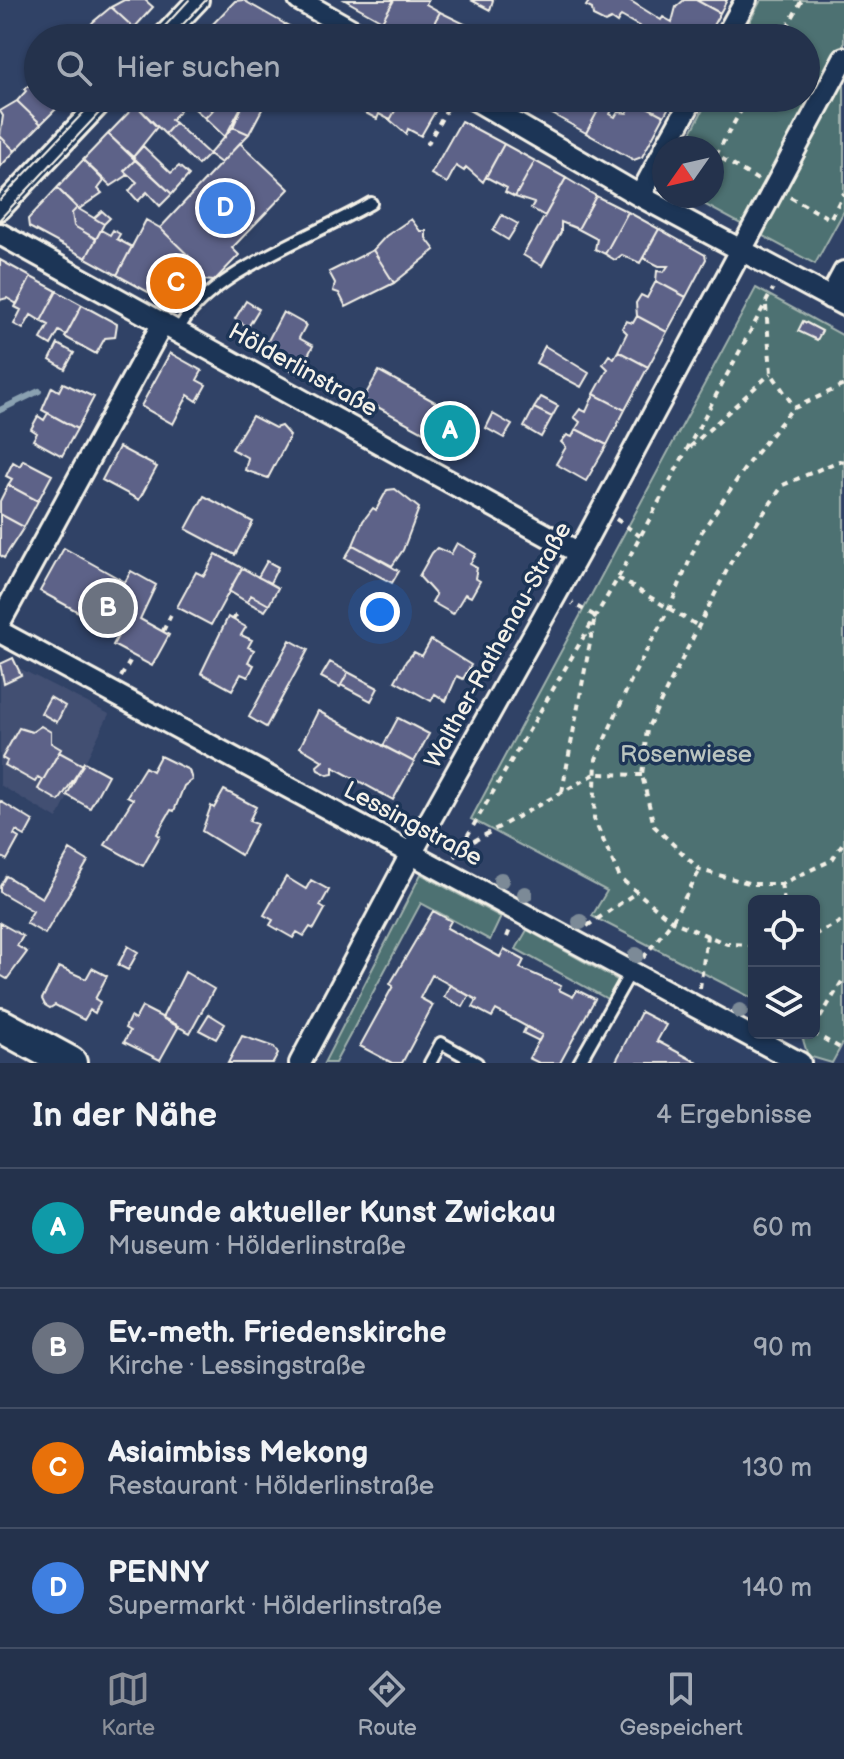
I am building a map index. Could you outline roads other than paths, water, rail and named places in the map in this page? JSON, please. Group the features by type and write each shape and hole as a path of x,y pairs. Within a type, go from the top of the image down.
{"main road":[{"path":"0,1025 70,1063"}],"street":[{"path":"175,24 198,0"},
{"path":"299,0 341,24"},
{"path":"733,24 746,0"},
{"name":"Walther-Rathenau-Straße","path":"820,102 844,58"},
{"path":"0,209 92,112"},
{"path":"496,112 640,196 837,301 844,272"},
{"path":"672,136 685,112"},
{"name":"Walther-Rathenau-Straße","path":"300,1063 411,854 603,509 815,112"},
{"path":"640,196 652,173"},
{"name":"Hölderlinstraße","path":"0,234 579,553"},
{"path":"0,622 170,327"},
{"name":"Lessingstraße","path":"0,632 800,1063"}],"lane":[{"path":"170,327 251,264 371,203"},
{"path":"579,1063 630,973"},
{"path":"430,1063 441,1043 477,1063"}],"waterway":[{"path":"0,410 39,391"}],"tram line":[{"path":"167,24 189,0"},
{"path":"183,24 206,0"},
{"path":"0,200 84,112"},
{"path":"0,219 100,112"}],"place":[{"name":"PENNY","path":"225,208"},
{"name":"Asiaimbiss Mekong","path":"176,283"},
{"name":"Freunde aktueller Kunst Zwickau","path":"450,431"},
{"name":"Ev.-meth. Friedenskirche","path":"108,608"}],"park label":[{"name":"Rosenwiese","path":"686,754"}]}
